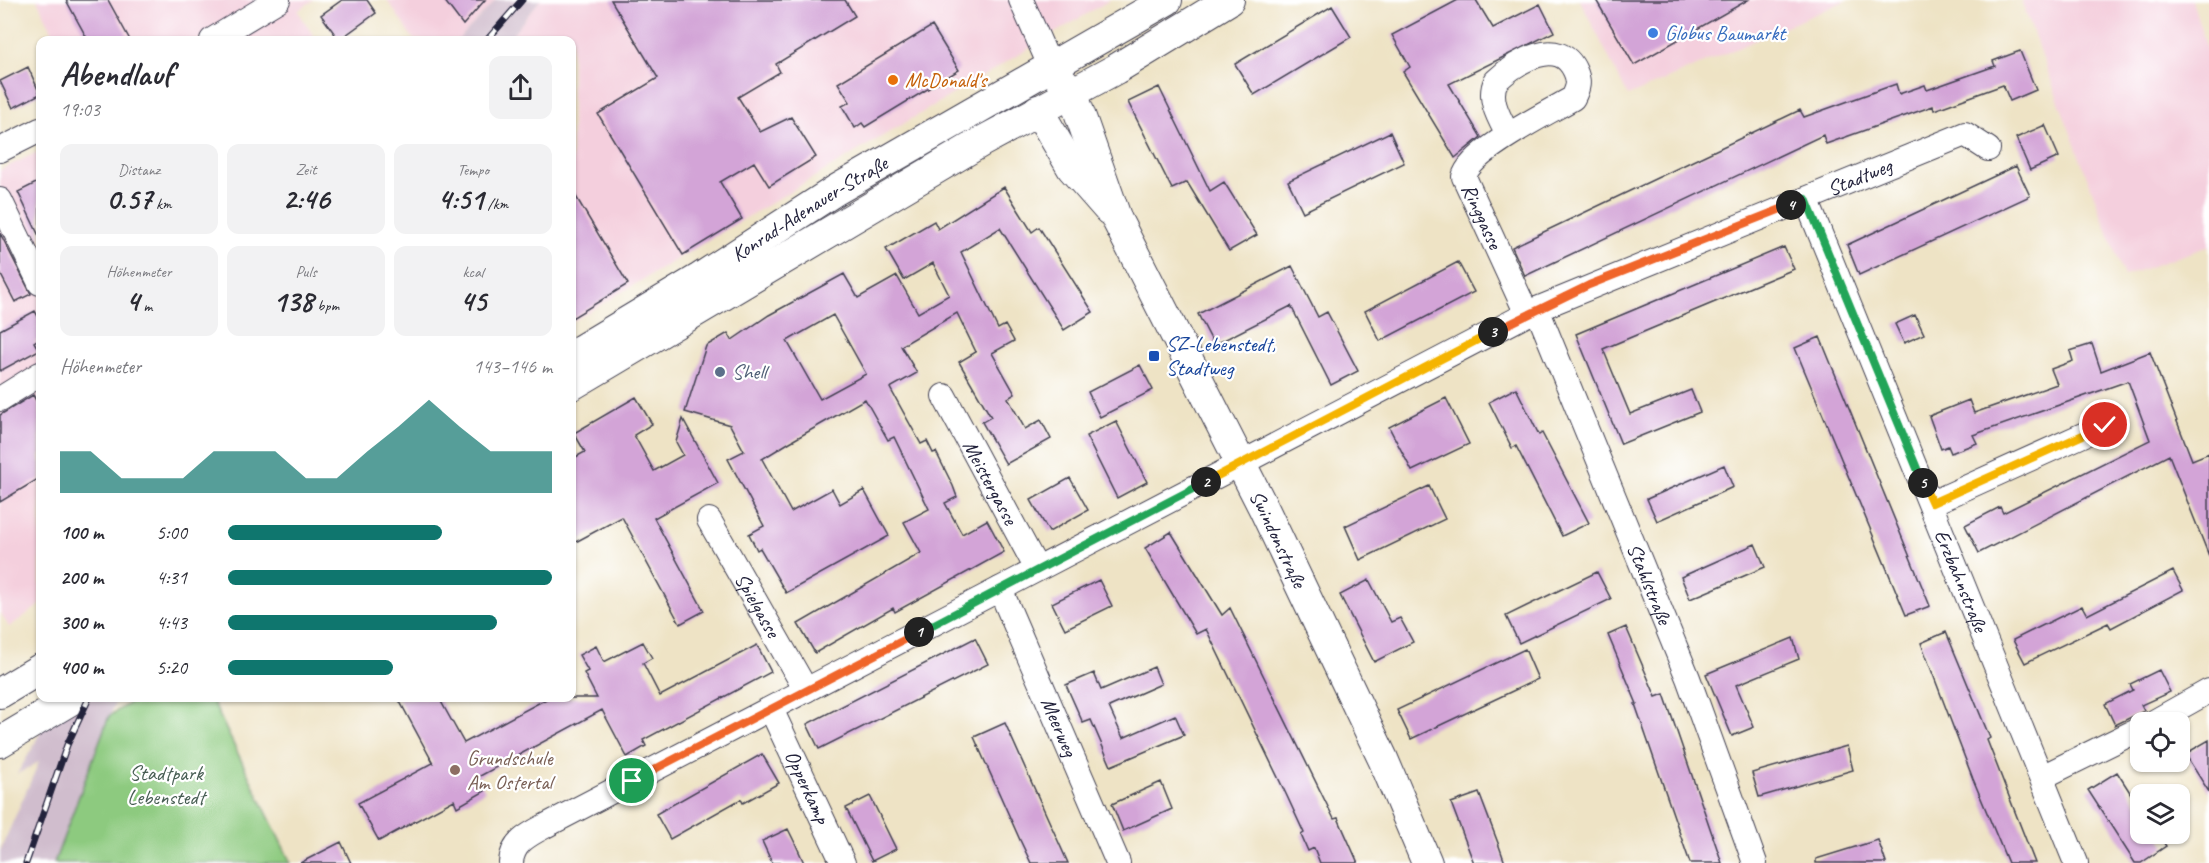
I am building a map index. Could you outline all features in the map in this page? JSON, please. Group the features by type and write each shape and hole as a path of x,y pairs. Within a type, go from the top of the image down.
{"street":[{"path":"219,36 278,0"},
{"path":"1021,0 1051,68 1072,92"},
{"name":"Konrad-Adenauer-Straße","path":"576,353 709,273 836,190 1167,0"},
{"name":"Konrad-Adenauer-Straße","path":"576,383 1229,0"},
{"path":"1038,110 1051,68"},
{"name":"Swindonstraße","path":"1072,92 1088,131 1117,220 1241,464 1383,759 1427,863"},
{"name":"Swindonstraße","path":"1038,110 1071,168 1117,220"},
{"path":"0,150 36,132"},
{"name":"Stadtweg","path":"511,858 516,845 526,836 1532,311 1965,134 1988,149"},
{"name":"Ringgasse","path":"1508,135 1466,167 1464,177 1532,311"},
{"name":"Erzbahnstraße","path":"1806,199 1932,503 2076,863"},
{"path":"0,200 36,275"},
{"name":"Stahlstraße","path":"1532,311 1688,678 1755,863"},
{"path":"0,399 36,376"},
{"name":"Meistergasse","path":"944,396 1037,569"},
{"path":"1932,503 2105,425"},
{"name":"Spielgasse","path":"709,520 806,690"},
{"name":"Meerweg","path":"1000,589 1118,863"},
{"path":"0,693 36,671"},
{"path":"2172,712 2209,691"},
{"path":"0,742 67,702"},
{"name":"Opperkamp","path":"771,709 843,863"},
{"path":"2042,777 2130,734"}],"shaded area":[{"path":"37,0 313,0 298,11 314,36 55,36"},
{"path":"387,0 496,0 462,36 411,36"},
{"path":"496,0 540,0 511,36 462,36"},
{"path":"540,0 1110,0 576,320 576,36 511,36"},
{"path":"1580,0 1847,0 1628,96"},
{"path":"2021,0 2192,0 2209,56 2209,246 2124,276"},
{"path":"36,153 36,608 9,627 0,612 0,170"},
{"path":"54,702 115,702 54,863 0,863 0,851 39,762 17,774 33,747"}],"green space":[{"name":"Stadtpark Lebenstedt","path":"131,702 213,702 291,863 54,863 109,716"}],"building":[{"path":"66,0 108,0 128,36 86,36"},
{"path":"342,0 367,0 376,13 344,36 336,36 321,15"},
{"path":"444,0 485,0 463,25"},
{"path":"611,0 845,0 855,16 776,64 780,72 738,97 760,132 791,117 816,157 769,186 754,162 720,182 742,219 683,255 598,114 658,78"},
{"path":"1458,0 1476,0 1493,28 1540,4 1554,32 1449,84 1481,137 1455,158 1403,72 1410,67 1392,35"},
{"name":"Globus Baumarkt","path":"1596,0 1748,0 1634,65"},
{"path":"1332,6 1351,37 1254,95 1235,64"},
{"name":"McDonald's","path":"932,26 959,70 865,127 862,123 855,128 842,106 850,102 838,83"},
{"path":"2020,51 2036,90 2010,101 2003,85 1934,110 1933,106 1826,144 1823,135 1525,276 1512,247 1800,110 1804,117 1896,84 1899,94 1925,85 1927,90 1995,66 1993,61"},
{"path":"28,67 36,85 36,96 13,108 0,81"},
{"path":"1159,87 1210,191 1224,182 1257,235 1229,251 1187,182 1172,189 1128,102"},
{"path":"2045,125 2059,157 2030,170 2016,138"},
{"path":"1390,132 1404,163 1303,212 1288,181"},
{"path":"2016,166 2030,196 1859,275 1847,245"},
{"path":"36,183 36,230 18,192"},
{"path":"1004,187 1032,232 1039,227 1093,312 1064,330 1000,228 961,252 998,329 1005,325 1014,341 992,353 1015,394 1008,398 1025,429 1041,420 1051,439 1006,464 982,422 991,417 959,362 976,352 957,313 901,346 917,373 890,388 921,444 927,441 933,453 936,452 953,486 957,497 945,503 962,534 987,520 1004,552 895,612 893,608 815,653 798,624 921,553 904,522 929,509 894,437 888,440 865,399 762,459 791,512 832,489 840,504 864,490 889,536 786,593 760,548 757,550 749,534 764,526 728,459 744,451 730,425 685,412 706,346 728,333 732,340 769,315 844,274 858,298 897,276 918,313 949,295 933,263 904,280 886,249 934,221 938,229","holes":["833,315 866,374 820,399 787,341"]},
{"path":"576,197 628,284 576,316"},
{"path":"0,233 31,294 15,302 0,273"},
{"path":"1784,247 1794,269 1603,349 1630,414 1691,390 1700,412 1621,444 1576,334"},
{"path":"1458,262 1474,292 1380,341 1365,311"},
{"path":"1292,266 1318,317 1327,312 1358,371 1331,385 1291,306 1214,345 1198,314"},
{"path":"35,311 36,352 0,371 0,330"},
{"path":"1915,315 1924,334 1904,343 1895,324"},
{"path":"1820,337 1930,606 1906,615 1795,348"},
{"path":"2092,344 2101,371 2150,352 2192,460 2209,453 2209,556 2169,455 1979,553 1965,525 2000,507 2003,513 2150,440 2128,381 1973,435 1977,443 1951,453 1948,446 1941,449 1929,416 1969,400 1974,413 2057,384 2051,369 2073,361 2070,351"},
{"path":"1140,365 1153,390 1100,417 1088,392"},
{"path":"1516,388 1539,435 1542,433 1589,523 1562,536 1516,446 1512,448 1489,402"},
{"path":"33,395 36,400 36,480 0,502 0,415"},
{"path":"636,397 652,424 634,435 654,471 683,455 676,442 683,419 718,483 654,518 704,611 680,624 622,517 576,542 576,457 585,452 576,436 576,432"},
{"path":"1446,398 1469,444 1412,471 1389,427"},
{"path":"1116,421 1147,482 1117,498 1086,436"},
{"path":"1724,465 1733,487 1657,521 1647,499"},
{"path":"1070,478 1088,510 1049,532 1031,500"},
{"path":"1429,486 1445,519 1360,560 1345,526"},
{"path":"1171,532 1222,615 1230,608 1334,819 1338,818 1358,863 1320,863 1314,848 1308,851 1301,835 1304,833 1206,629 1196,634 1145,548"},
{"path":"1755,544 1765,567 1690,599 1681,577"},
{"path":"2173,571 2183,590 2111,628 2108,623 2025,663 2013,640 2082,606 2087,615"},
{"path":"1597,572 1611,599 1519,643 1506,616"},
{"path":"1099,580 1112,606 1065,629 1052,603"},
{"path":"1369,580 1391,622 1400,618 1413,642 1374,662 1340,595"},
{"path":"1626,627 1656,697 1664,694 1722,863 1690,863 1635,704 1637,704 1608,635"},
{"path":"1946,632 1990,738 1987,740 2035,863 2008,863 1973,779 1921,643"},
{"path":"975,638 988,664 819,749 807,724"},
{"path":"1793,638 1799,659 1736,685 1754,727 1732,736 1706,674"},
{"path":"643,642 652,658 643,663 660,696 757,645 771,672 643,740 646,746 627,757 602,710 478,777 485,791 457,807 454,800 379,841 358,803 433,763 400,702 441,702 464,743 541,702 576,702 576,698 597,698 584,673 588,671 579,655 596,646 604,662"},
{"path":"1525,649 1538,679 1411,739 1397,710"},
{"path":"1154,667 1161,684 1109,707 1123,738 1175,715 1184,735 1111,766 1091,720 1083,723 1066,685 1094,673 1101,690"},
{"path":"2159,670 2170,692 2141,705 2144,711 2130,712 2130,718 2115,725 2105,704 2133,690 2130,684"},
{"path":"1005,723 1068,863 1031,863 1020,840 974,737"},
{"path":"2209,740 2209,792 2190,762 2190,751"},
{"path":"1847,746 1853,770 1759,797 1752,773"},
{"path":"762,754 779,783 743,803 741,799 670,839 656,814"},
{"path":"2117,772 2130,792 2130,844 2165,844 2166,846 2141,863 2135,863 2088,790"},
{"path":"1161,782 1172,809 1123,831 1112,804"},
{"path":"1479,793 1505,863 1474,863 1451,803"},
{"path":"870,796 896,849 872,861 846,808"},
{"path":"788,829 804,863 772,863 762,841"},
{"path":"1878,840 1886,863 1816,863 1816,859"},
{"path":"341,842 351,863 300,863"}],"railway":[{"path":"490,36 522,0"},
{"path":"26,863 67,745 87,702"}],"place":[{"name":"Globus Baumarkt","path":"1653,33"},
{"name":"McDonald's","path":"893,80"},
{"name":"SZ-Lebenstedt, Stadtweg","path":"1154,356"},
{"name":"Shell","path":"720,372"},
{"name":"Grundschule Am Ostertal","path":"455,770"}],"route":[{"path":"632,781 1537,309 1589,285 1806,199 1932,503 2105,425"}]}
